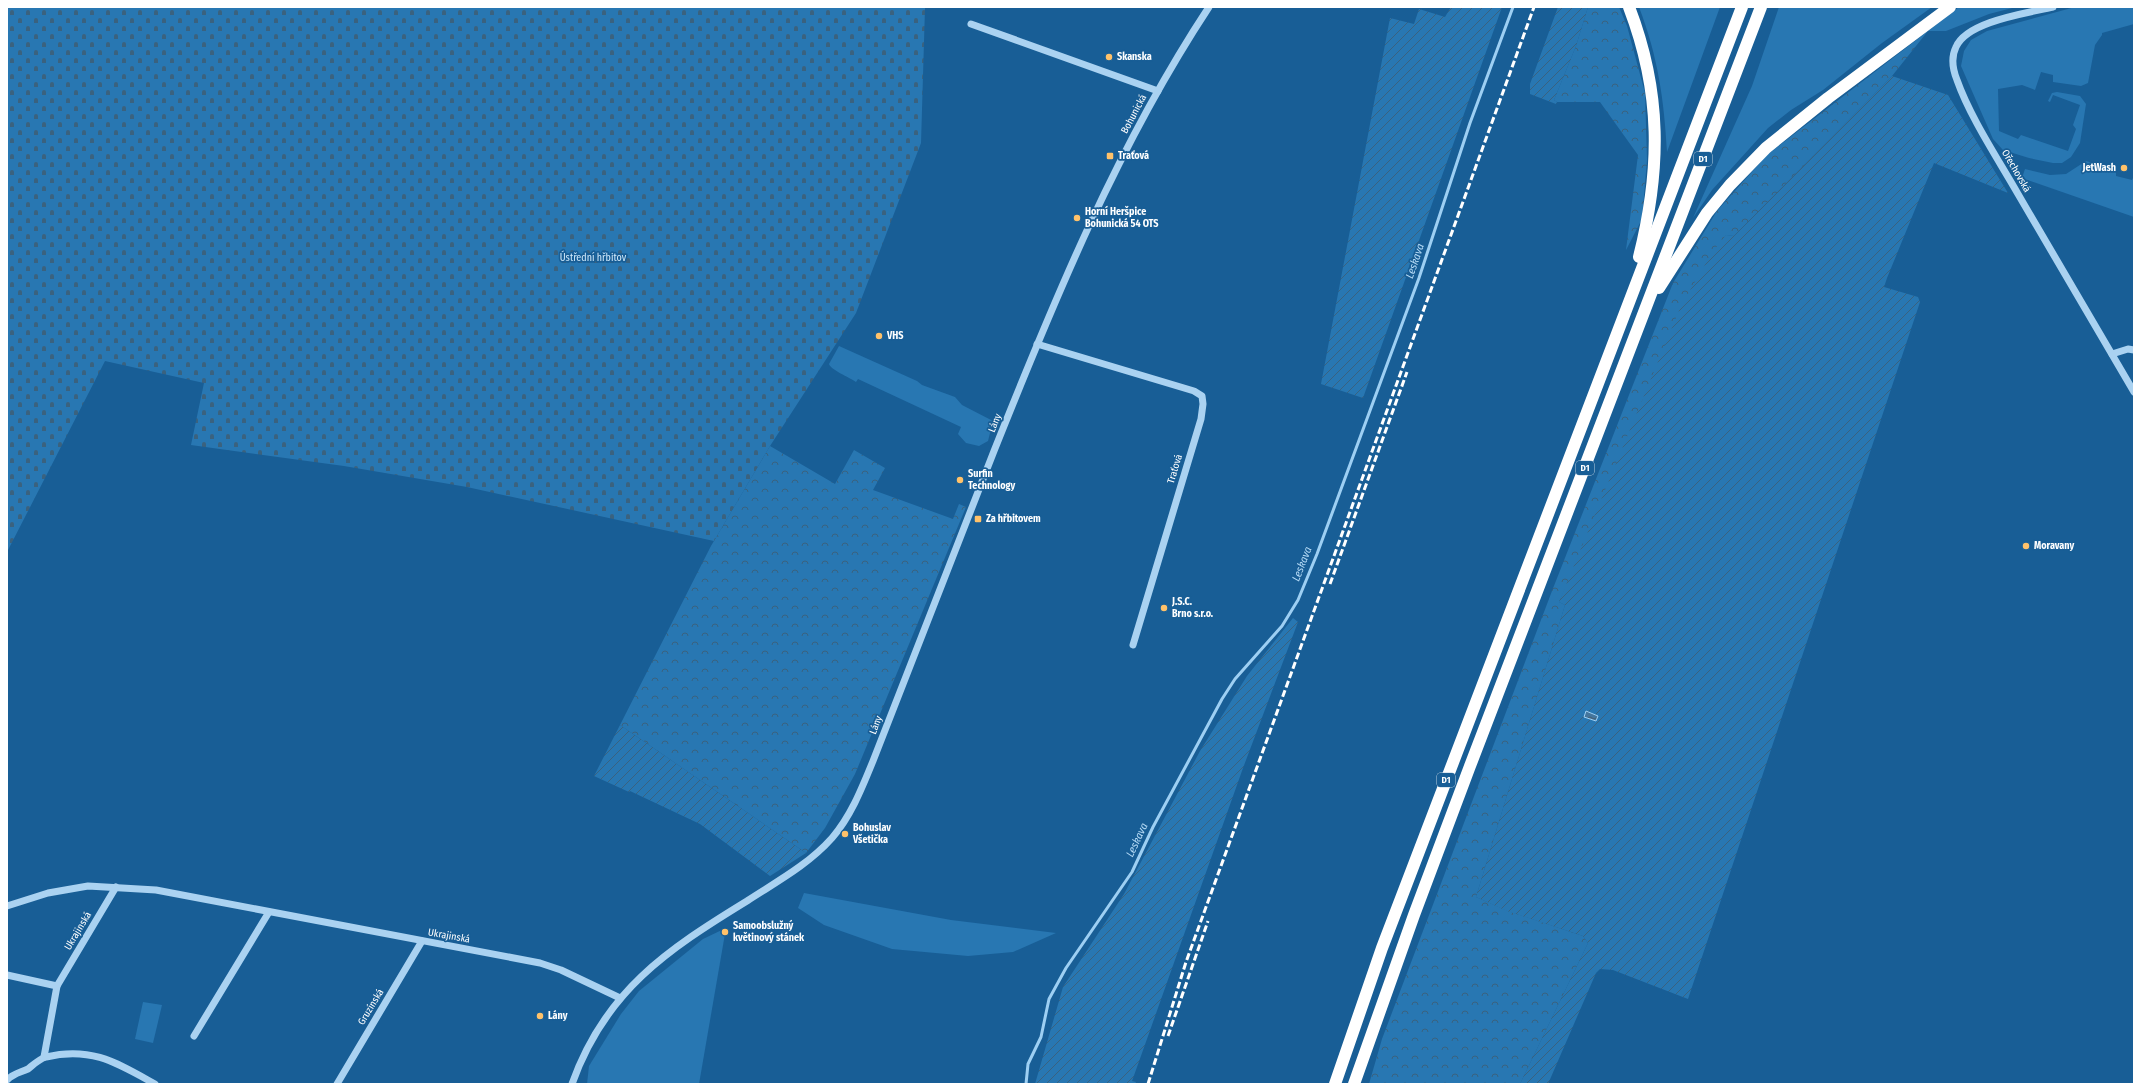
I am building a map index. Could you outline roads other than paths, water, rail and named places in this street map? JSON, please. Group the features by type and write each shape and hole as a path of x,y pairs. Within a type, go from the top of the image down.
{"highway":[{"path":"1627,306 1648,217 1656,147 1651,82 1629,7"},
{"name":"D1","path":"1335,1084 1387,934 1742,7"},
{"name":"D1","path":"1354,1084 1422,893 1761,7"},
{"path":"1644,311 1707,213 1746,168 1766,148 1811,111 1950,7"}],"street":[{"name":"Bohunická","path":"1066,275 1108,185 1158,91 1209,7"},
{"name":"Ořechovská","path":"2054,7 1994,22 1972,30 1956,46 1953,58 1954,69 1964,96 1990,146 2134,392"},
{"name":"Bohunická","path":"971,24 1158,91"},
{"name":"Lány","path":"572,1084 581,1061 595,1036 620,998 652,965 673,948 805,862 826,844 844,821 868,772 1036,344 1066,275"},
{"name":"Traťová","path":"1036,344 1194,391 1202,396 1203,404 1200,419 1133,645"},
{"path":"2112,354 2128,349 2134,350"},
{"name":"Ukrajinská","path":"7,906 48,893 88,886 156,890 545,965 620,998"},
{"name":"Ukrajinská","path":"44,1057 57,986 116,887"},
{"path":"194,1036 269,912"},
{"name":"Gruzínská","path":"337,1084 422,941"},
{"path":"7,975 57,986"},
{"path":"7,1080 14,1073 27,1069 44,1057 82,1053 111,1059 154,1084"}],"water":[{"path":"1586,711 1598,716 1596,721 1584,717"}],"waterway":[{"name":"Leskava","path":"1026,1084 1028,1064 1041,1037 1049,999 1066,968 1132,872 1153,827 1222,699 1235,679 1282,626 1298,600 1317,554 1419,278 1470,123 1513,7"}],"railway":[{"path":"1148,1084 1186,962 1534,7"},
{"path":"1330,584 1407,372"},
{"path":"1168,1036 1208,921"}],"place":[{"name":"Skanska","path":"1109,57"},
{"name":"Traťová","path":"1110,156"},
{"name":"JetWash","path":"2124,168"},
{"name":"Horní Heršpice Bohunická 54 OTS","path":"1077,218"},
{"name":"VHS","path":"879,336"},
{"name":"Surfin Technology","path":"960,480"},
{"name":"Za hřbitovem","path":"978,519"},
{"name":"Moravany","path":"2026,546"},
{"name":"J.S.C. Brno s.r.o.","path":"1164,608"},
{"name":"Bohuslav Všetička","path":"845,834"},
{"name":"Samoobslužný květinový stánek","path":"725,932"},
{"name":"Lány","path":"540,1016"}],"park label":[{"name":"Ústřední hřbitov","path":"593,258"}]}
